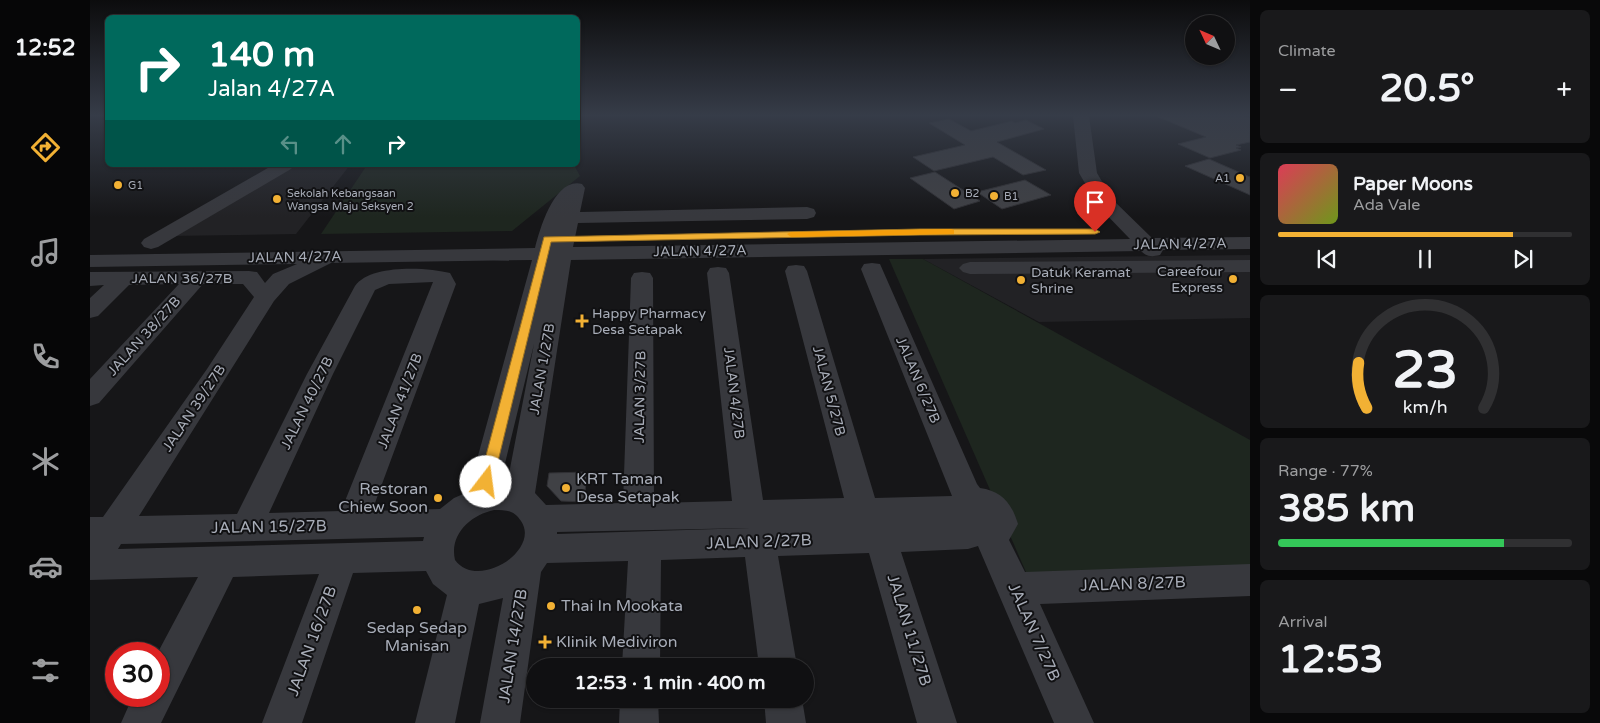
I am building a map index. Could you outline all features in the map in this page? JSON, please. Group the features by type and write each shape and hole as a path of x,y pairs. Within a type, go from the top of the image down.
{"street":[{"name":"JALAN 4/27A","path":"1085,150 1088,173 1106,203 1140,238 1250,243"},
{"path":"151,243 282,167"},
{"path":"577,187 562,200 560,242 807,213"},
{"name":"JALAN 4/27A","path":"90,245 302,239 990,248 1250,230"},
{"path":"1140,238 1166,266"},
{"name":"JALAN 4/27A","path":"90,261 502,254 560,242"},
{"name":"JALAN 1/27B","path":"481,500 538,282 560,242"},
{"name":"JALAN 1/27B","path":"530,534 560,242"},
{"path":"502,254 525,268 538,282"},
{"name":"JALAN 39/27B","path":"90,564 101,531 216,375 270,292 281,279 304,267 334,256"},
{"path":"242,257 263,268 270,276 270,292"},
{"path":"970,268 1250,266"},
{"name":"JALAN 6/27B","path":"872,269 980,517"},
{"name":"JALAN 5/27B","path":"796,271 872,524"},
{"name":"JALAN 4/27B","path":"718,273 754,528 777,658"},
{"name":"JALAN 41/27B","path":"346,542 445,284 442,278 435,276 391,277 372,280"},
{"name":"JALAN 38/27B","path":"90,396 198,277"},
{"name":"JALAN 36/27B","path":"90,279 249,277 270,292"},
{"path":"90,311 124,278"},
{"name":"JALAN 3/27B","path":"640,658 642,278"},
{"name":"JALAN 40/27B","path":"246,528 324,366 366,286 372,280"},
{"path":"494,497 530,534 499,585 482,588 466,586 452,580 442,570 437,556 438,545 447,524 457,513 481,500 494,497"},
{"name":"JALAN 2/27B","path":"530,534 872,524 968,535 980,517"},
{"name":"JALAN 7/27B","path":"980,517 1015,589 1074,723"},
{"name":"JALAN 15/27B","path":"90,564 224,561 447,524"},
{"name":"JALAN 11/27B","path":"872,524 937,723"},
{"name":"JALAN 15/27B","path":"101,531 246,528 437,556"},
{"name":"JALAN 14/27B","path":"500,723 530,534"},
{"name":"JALAN 16/27B","path":"282,723 346,542"},
{"path":"170,667 224,561"},
{"name":"JALAN 8/27B","path":"1015,589 1250,580"},
{"path":"435,723 466,586"},
{"path":"140,723 148,707"},
{"path":"638,723 639,708"},
{"path":"784,708 786,723"}],"shaded area":[{"name":"Sekolah Kebangsaan Wangsa Maju Seksyen 2","path":"289,167 348,167 296,234 169,236"},
{"path":"366,167 575,167 580,176 512,231 321,234"},
{"path":"1250,255 1250,318 1039,322 923,259"},
{"path":"889,259 923,259 1250,440 1250,566 1029,579"}],"building":[{"path":"944,150 1011,150 1046,170 1023,175 993,157 934,171 913,157"},
{"path":"1191,150 1241,150 1210,158"},
{"name":"A1","path":"1209,159 1250,177 1250,195 1185,166"},
{"name":"B2","path":"935,172 980,201 954,209 910,178"},
{"name":"B1","path":"1025,180 1051,195 1002,209 977,192"},
{"name":"KRT Taman Desa Setapak","path":"587,472 584,502 561,501 547,486 549,473"}],"slow traffic":[{"path":"791,234 951,232"}],"place":[{"name":"A1","path":"1240,178"},
{"name":"G1","path":"118,185"},
{"name":"B2","path":"955,193"},
{"name":"B1","path":"994,196"},
{"name":"Sekolah Kebangsaan Wangsa Maju Seksyen 2","path":"277,199"},
{"name":"Careefour Express","path":"1233,279"},
{"name":"Datuk Keramat Shrine","path":"1021,280"},
{"name":"Happy Pharmacy Desa Setapak","path":"582,321"},
{"name":"KRT Taman Desa Setapak","path":"566,488"},
{"name":"Restoran Chiew Soon","path":"438,498"},
{"name":"Thai In Mookata","path":"551,606"},
{"name":"Sedap Sedap Manisan","path":"417,610"},
{"name":"Klinik Mediviron","path":"545,642"}],"route":[{"path":"486,482 538,282 547,239 920,232 1095,232"}]}
